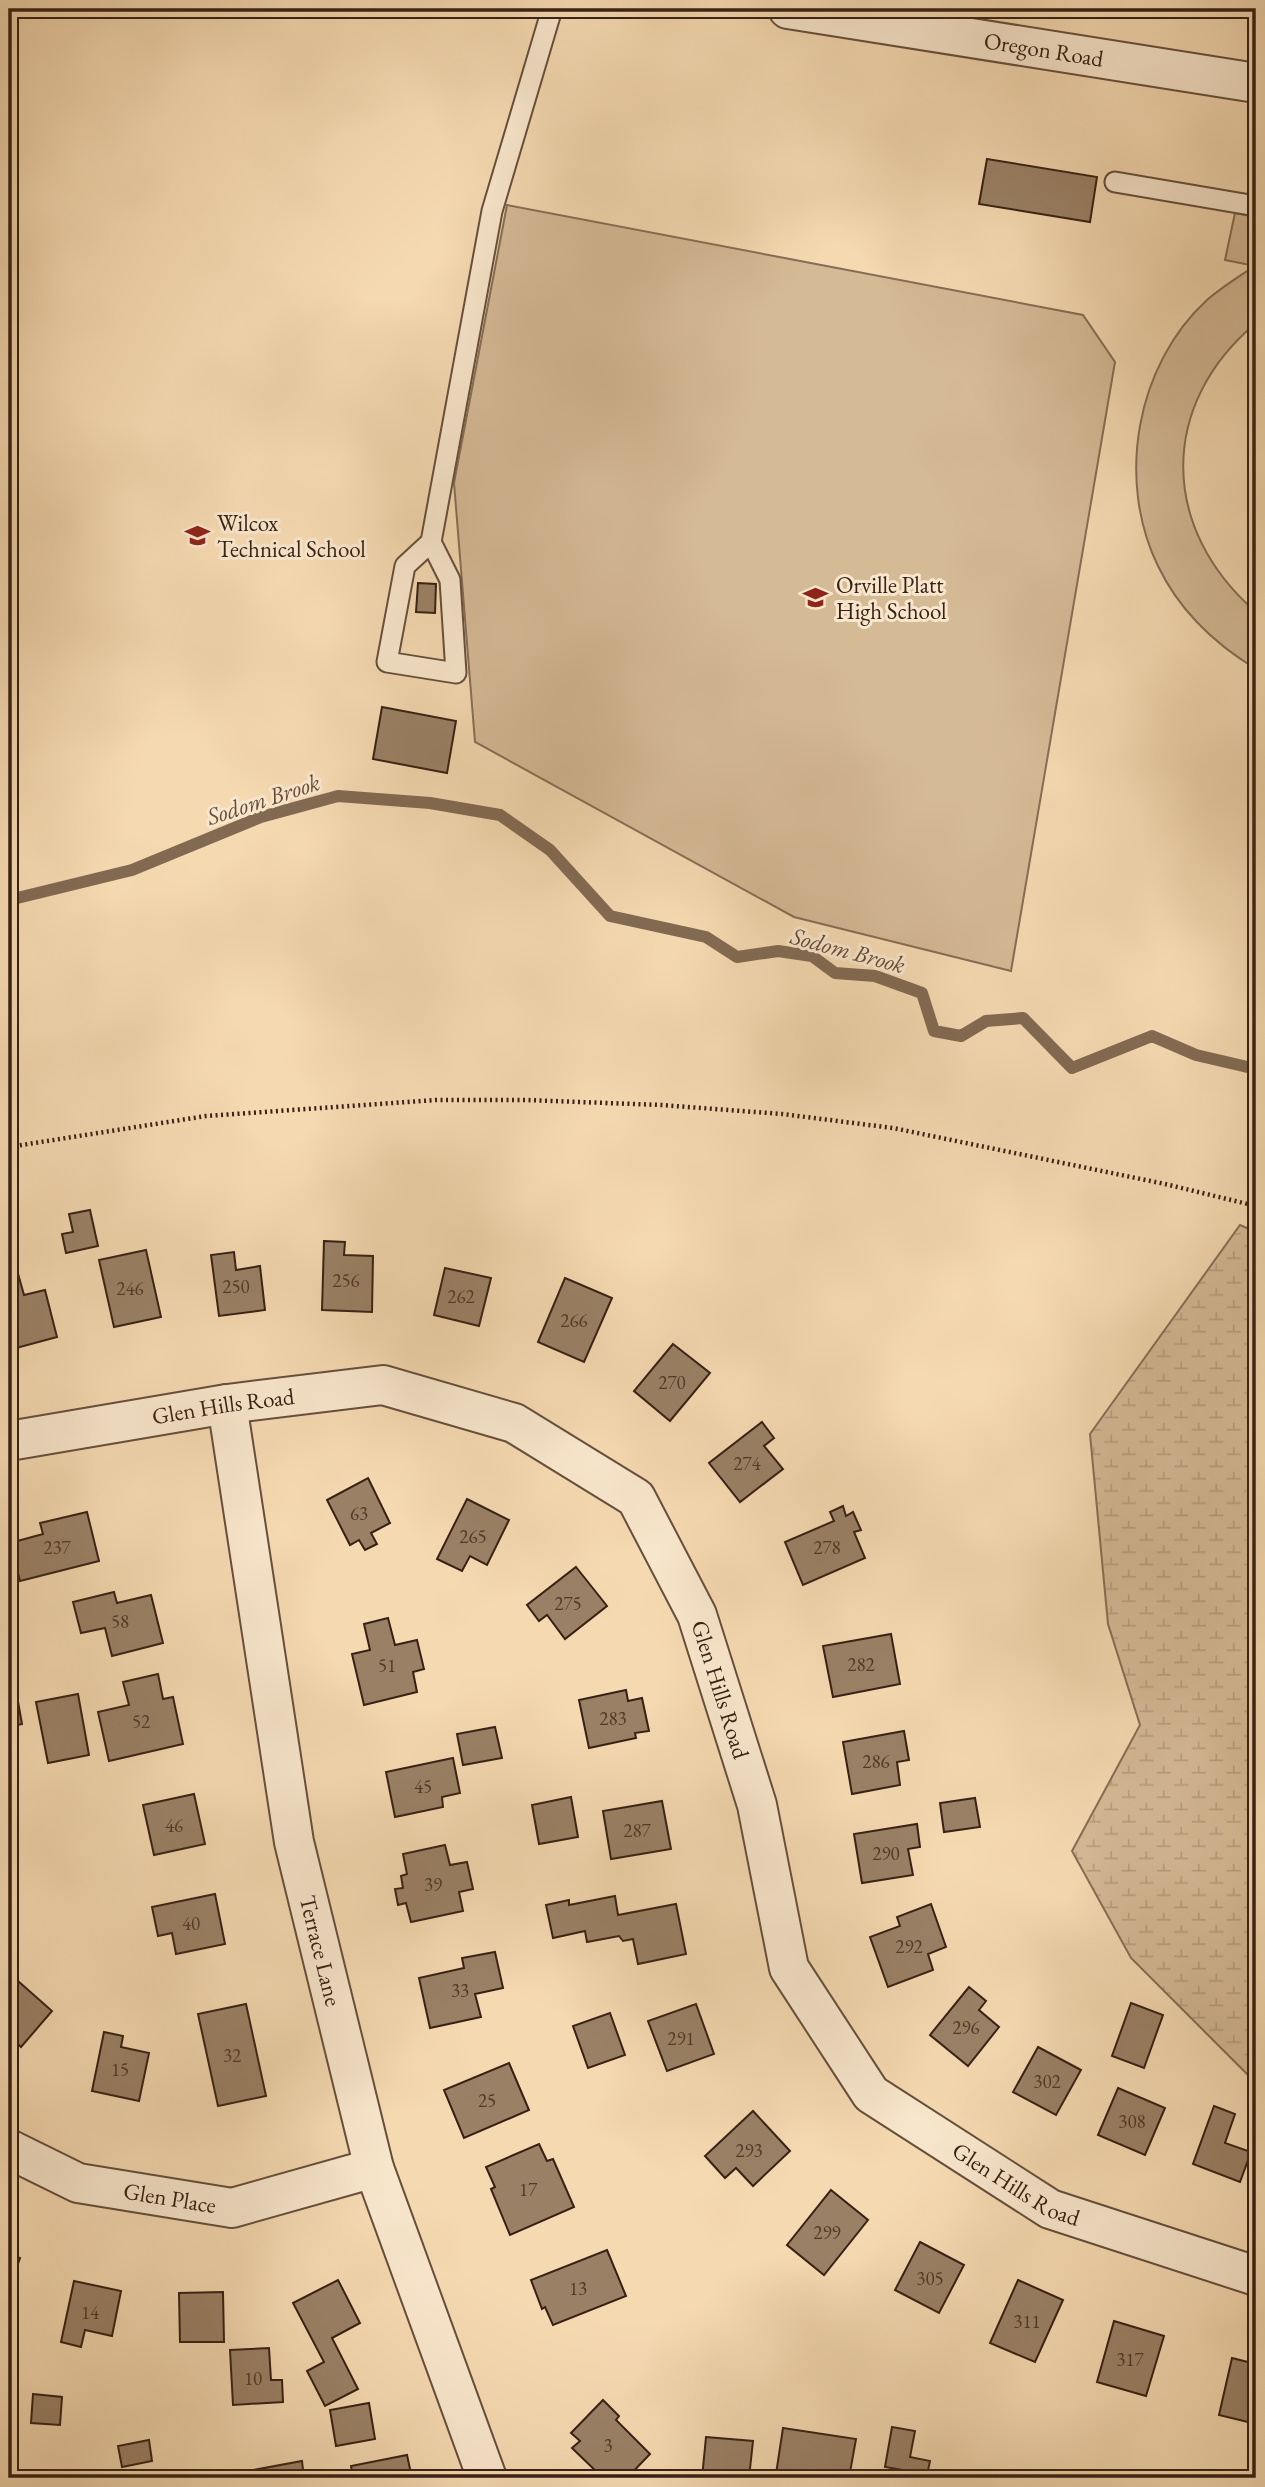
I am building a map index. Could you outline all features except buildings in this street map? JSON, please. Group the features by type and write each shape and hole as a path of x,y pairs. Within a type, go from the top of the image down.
{"street":[{"name":"Oregon Road","path":"788,9 1256,83"},
{"name":"Glen Hills Road","path":"9,1441 227,1404 383,1385 514,1423 636,1498 696,1615 757,1805 789,1968 871,2094 1050,2209 1256,2276"},
{"name":"Terrace Lane","path":"227,1404 294,1842 374,2168 487,2478"},
{"name":"Glen Place","path":"9,2148 78,2183 232,2208 374,2168"}],"lane":[{"path":"431,542 450,580 456,673 387,662 405,566 431,542 492,211 552,9"},
{"path":"1115,182 1256,206"}],"path":[{"path":"9,1147 205,1116 436,1100 661,1105 782,1114 893,1128 1166,1184 1256,1206"}],"green space":[{"path":"507,205 1083,315 1115,362 1011,971 794,917 475,742 454,483"},
{"path":"1235,213 1256,217 1256,323 1224,356 1201,391 1188,429 1183,467 1188,506 1202,543 1224,579 1256,612 1256,669 1226,649 1200,625 1167,582 1145,533 1138,497 1136,461 1140,425 1149,390 1163,357 1183,327 1207,300 1255,266 1225,260"},
{"path":"1240,1225 1256,1232 1256,2083 1131,1958 1072,1851 1140,1725 1108,1624 1090,1434"}],"waterway":[{"name":"Sodom Brook","path":"9,900 132,870 261,817 338,796 430,803 500,815 550,850 610,916 706,937 737,957 778,951 812,956 835,973 875,976 922,993 934,1031 961,1036 986,1021 1023,1018 1072,1068 1152,1036 1196,1055 1256,1069"}],"place":[{"name":"Wilcox Technical School","path":"197,536"},
{"name":"Orville Platt High School","path":"816,598"}]}
